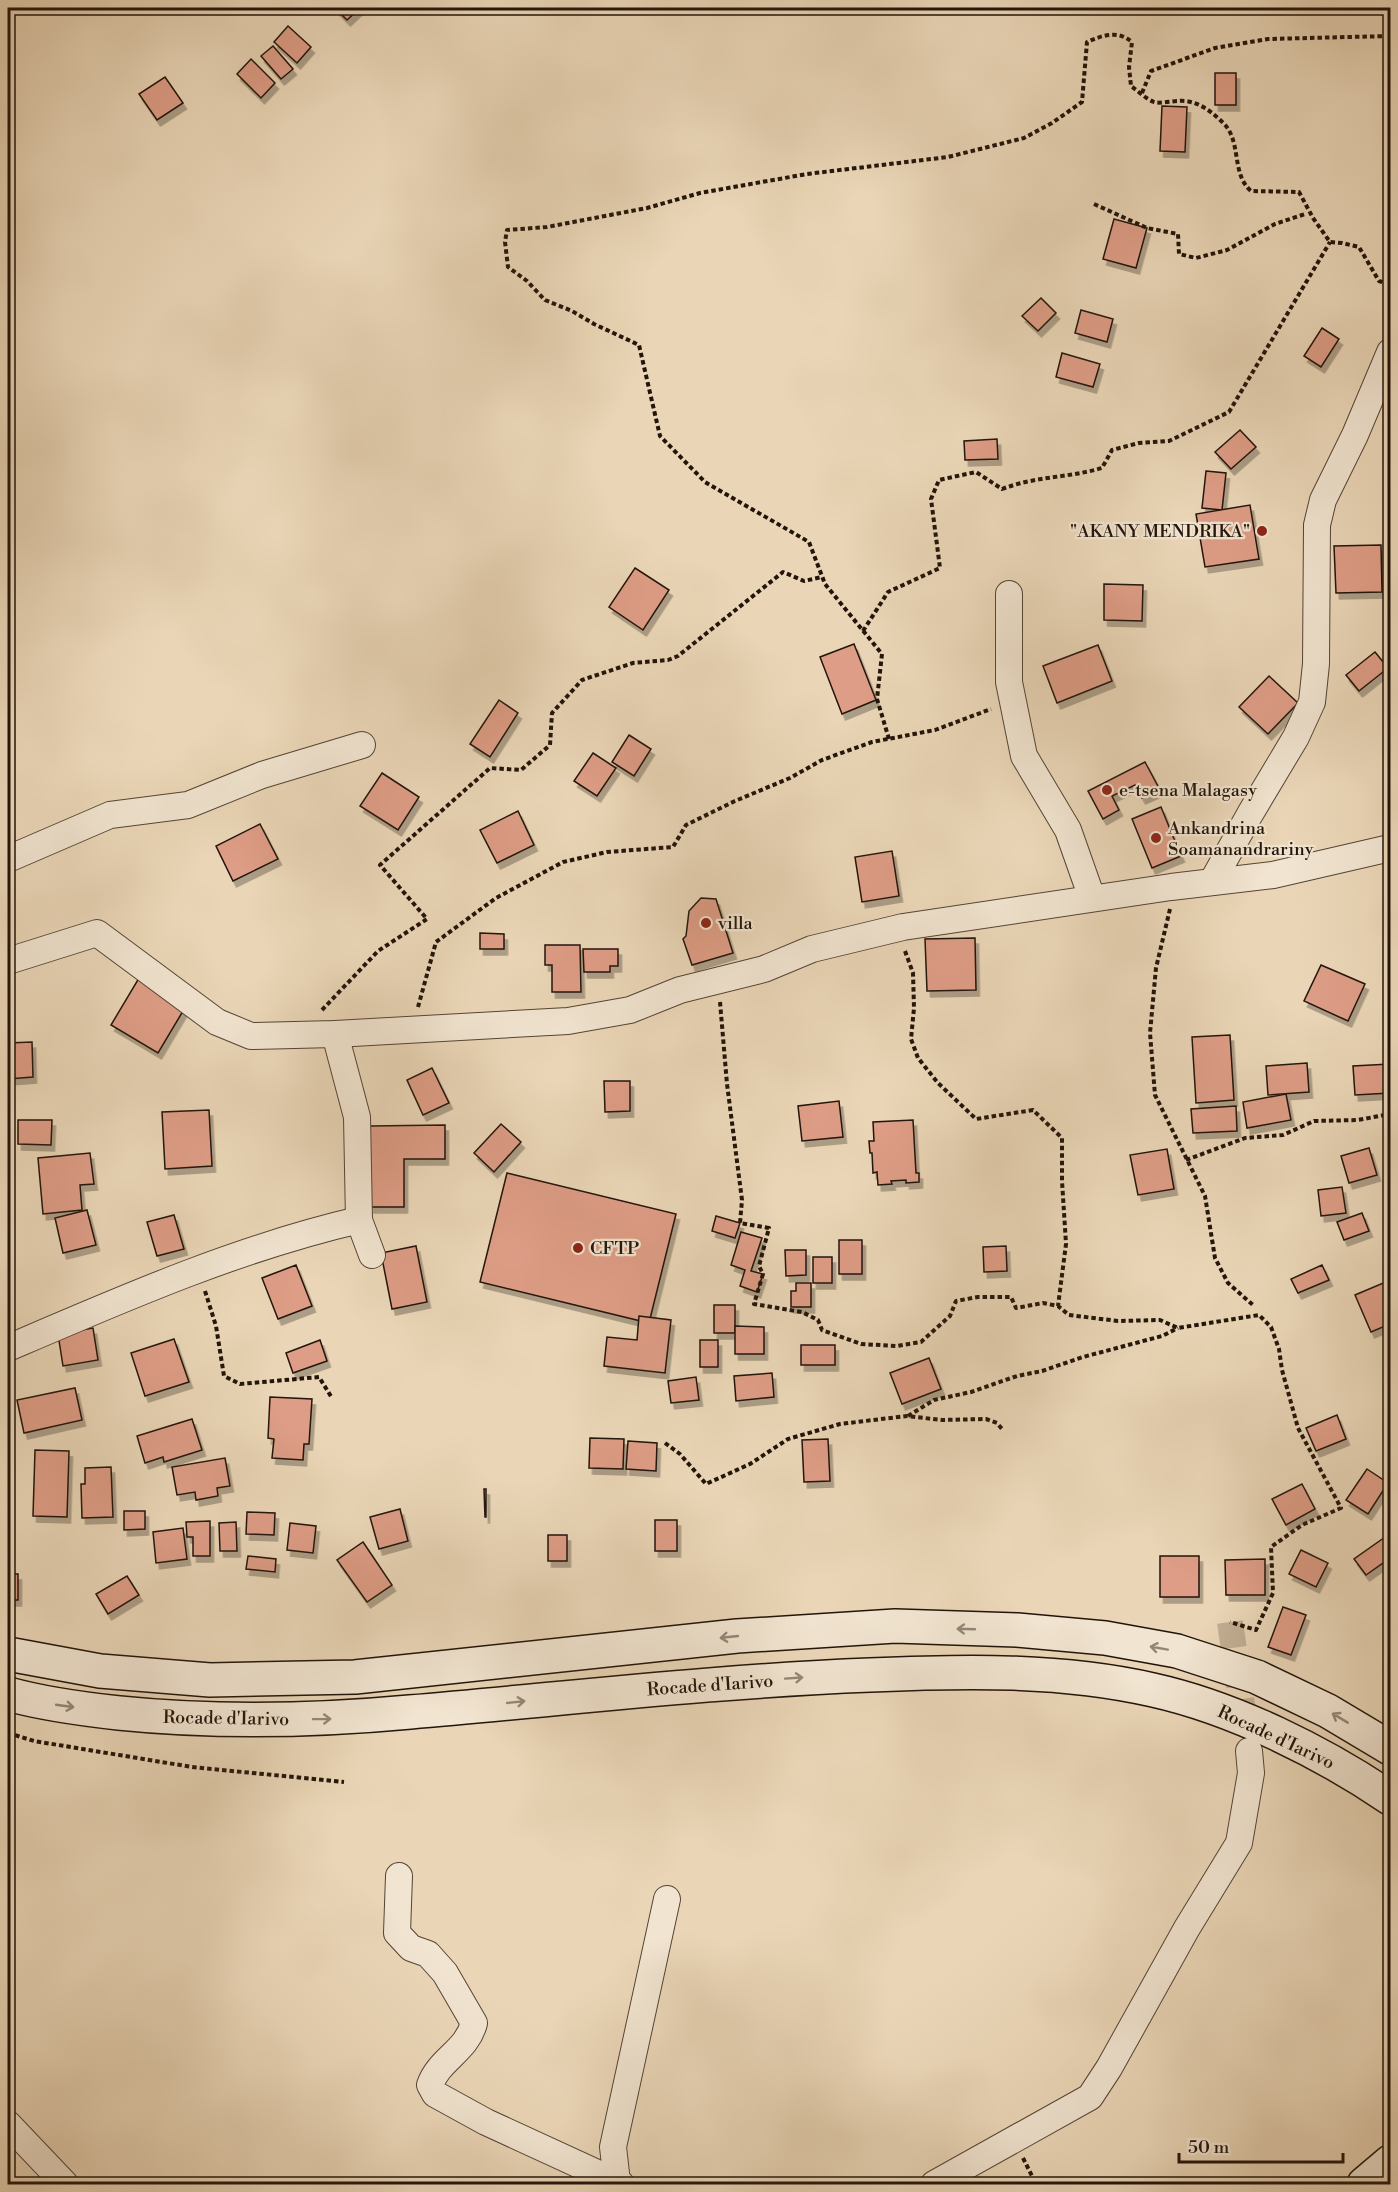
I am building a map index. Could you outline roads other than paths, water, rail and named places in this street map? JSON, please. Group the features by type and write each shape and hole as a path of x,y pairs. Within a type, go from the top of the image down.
{"main road":[{"name":"Rocade d'Iarivo","path":"8,1654 100,1671 221,1680 355,1677 737,1636 895,1626 1017,1630 1105,1638 1177,1651 1257,1677 1328,1711 1390,1748"},
{"name":"Rocade d'Iarivo","path":"8,1694 34,1701 114,1712 177,1719 246,1721 333,1719 667,1687 808,1677 918,1673 1041,1675 1092,1679 1154,1690 1221,1709 1357,1776 1390,1798"},
{"path":"1364,2184 1390,2162"}],"street":[{"path":"1212,882 1296,737 1312,702 1316,664 1317,525 1323,500 1355,435 1390,352"},
{"path":"1009,594 1009,682 1023,756 1068,830 1092,898"},
{"path":"8,859 110,815 188,805 262,775 362,745"},
{"path":"8,961 97,933 217,1022 251,1036 335,1034 568,1021 630,1010 680,990 764,969 812,949 903,927 1092,898 1273,875 1390,848"},
{"path":"335,1034 357,1118 359,1220 372,1255"},
{"path":"8,1348 145,1289 307,1232 359,1220"},
{"path":"934,2184 1090,2097 1109,2068 1187,1928 1239,1843 1251,1773 1249,1752"},
{"path":"399,1876 397,1933 411,1948 428,1954 445,1972 474,2023 467,2042 434,2074 430,2085 435,2094 486,2122 619,2183"},
{"path":"619,2183 613,2147 667,1899"},
{"path":"8,2124 64,2184"}],"tunnel":[{"path":"1230,1622 1246,1733"}],"place":[{"name":"\"AKANY MENDRIKA\"","path":"1262,531"},
{"name":"e-tsena Malagasy","path":"1107,790"},
{"name":"Ankandrina Soamanandrariny","path":"1156,838"},
{"name":"villa","path":"706,923"},
{"name":"CFTP","path":"578,1248"}]}
